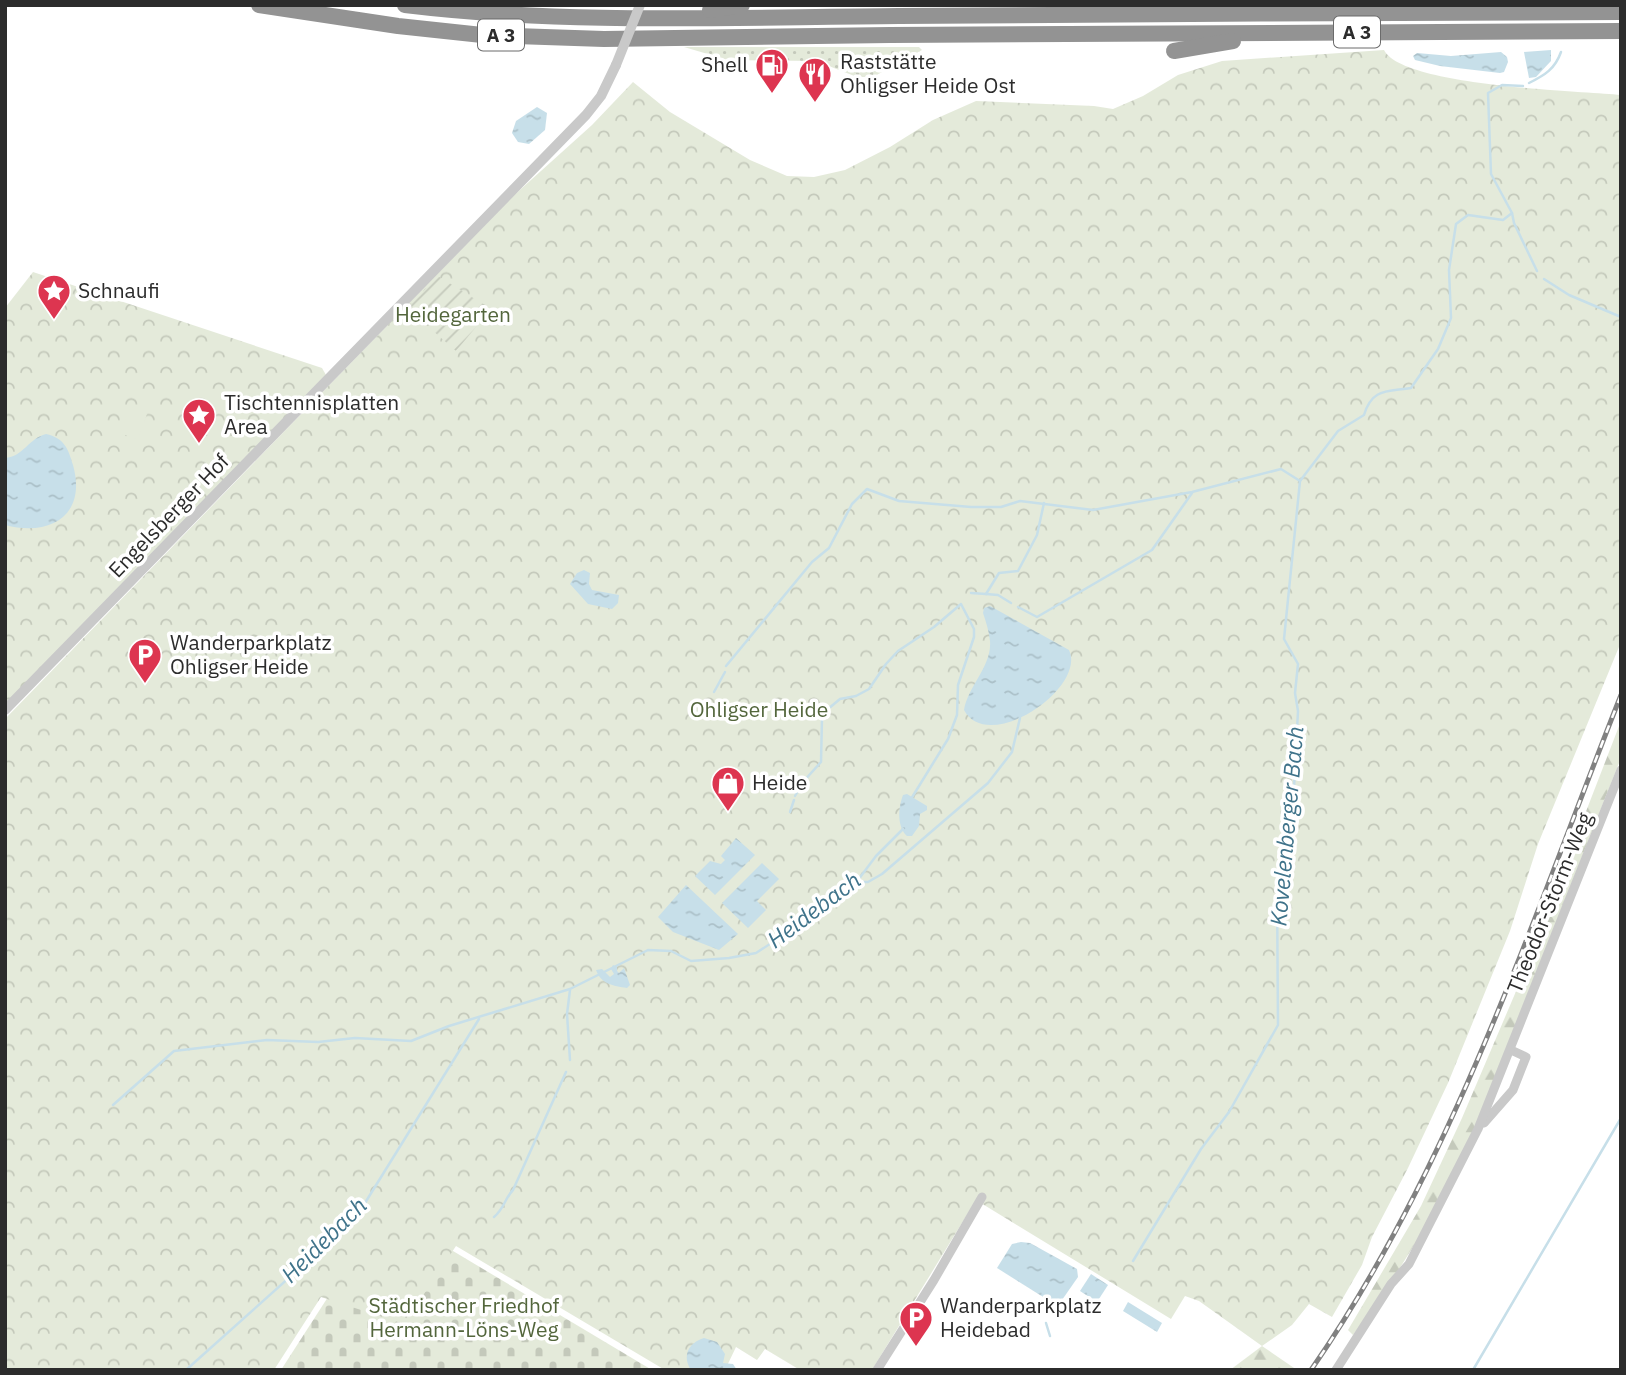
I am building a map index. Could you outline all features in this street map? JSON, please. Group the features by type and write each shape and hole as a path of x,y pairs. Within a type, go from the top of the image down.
{"highway":[{"name":"A 3","path":"259,5 398,26 482,35 604,39 890,34 1621,31"},
{"name":"A 3","path":"405,5 466,12 649,20 1621,12"},
{"path":"649,20 742,5"},
{"path":"1295,5 1364,13"},
{"path":"1174,51 1280,33"},
{"path":"604,39 655,47"}],"street":[{"name":"Engelsberger Hof","path":"5,710 586,115 601,96 615,68 640,5"},
{"name":"Theodor-Storm-Weg","path":"1336,1370 1391,1284 1409,1264 1478,1129 1621,770"},
{"name":"Theodor-Storm-Weg","path":"1478,1129 1513,1090 1526,1057 1511,1050"},
{"path":"877,1370 982,1197"}],"green space":[{"path":"684,47 919,47 922,50 873,77 857,77 816,61 728,60"},
{"name":"Ohligser Heide","path":"1384,50 1398,62 1422,72 1455,79 1621,95 1621,642 1538,844 1510,931 1448,1083 1372,1237 1362,1265 1332,1317 1309,1304 1292,1325 1262,1346 1199,1301 1185,1296 1171,1319 976,1200 872,1370 800,1370 765,1349 757,1360 736,1347 725,1370 665,1370 456,1246 404,1324 321,1297 274,1370 5,1370 5,719 511,198 592,125 633,82 670,112 750,160 787,176 814,177 845,170 890,147 933,120 976,101 1113,109 1143,96 1178,75 1222,61"},
{"path":"33,272 322,368 326,375 5,704 5,308"},
{"name":"Heidegarten","path":"438,276 491,309 456,351 407,308"},
{"path":"130,407 147,414 138,440 120,433"},
{"path":"1621,721 1621,758 1475,1127 1441,1202 1383,1295 1353,1335 1348,1330 1421,1206 1462,1118 1520,982"},
{"name":"Städtischer Friedhof Hermann-Löns-Weg","path":"448,1248 652,1370 281,1370 337,1283"},
{"path":"1262,1346 1297,1370 1230,1370"}],"water":[{"path":"1551,50 1551,61 1536,77 1529,78 1524,52"},
{"path":"1501,52 1508,62 1504,72 1500,73 1440,66 1415,60 1413,56 1417,53 1451,56"},
{"path":"537,107 547,113 545,130 529,144 518,142 512,133 516,121"},
{"path":"46,434 61,441 73,465 75,497 70,509 61,518 37,528 5,525 5,458 17,454 35,439"},
{"path":"584,570 590,573 589,584 592,590 619,595 618,603 612,609 588,604 570,584 577,573"},
{"path":"990,606 1069,650 1071,665 1064,682 1050,698 1013,721 993,725 976,722 964,710 990,650 983,613 984,608"},
{"path":"907,794 927,806 927,810 920,814 919,826 912,836 907,836 900,822 901,800 903,795"},
{"path":"736,838 755,855 715,895 695,876 710,861 721,864 725,860 721,856"},
{"path":"762,863 779,879 757,901 766,910 748,928 722,903"},
{"path":"686,885 738,934 719,950 673,932 658,917"},
{"path":"613,965 619,973 624,968 630,985 627,988 612,985 598,975 596,970 602,969 610,977 614,974 611,969"},
{"path":"1030,1243 1077,1269 1078,1277 1062,1300 1048,1300 997,1268 1012,1244"},
{"path":"1091,1274 1108,1285 1097,1302 1080,1291"},
{"path":"1128,1302 1162,1323 1157,1332 1123,1311"},
{"path":"704,1338 717,1342 725,1354 723,1363 733,1364 737,1370 691,1370 687,1360 688,1351 694,1343"}],"waterway":[{"path":"1529,83 1549,71 1561,52"},
{"path":"1523,86 1502,85 1488,93 1491,174 1512,213 1514,223 1537,271"},
{"path":"726,666 812,562 829,548 852,504 867,489 899,501 971,507 1001,507 1020,501 1093,510 1192,492 1281,469 1300,481 1338,431 1364,415 1367,406 1376,396 1388,391 1411,388 1438,349 1451,318 1449,270 1456,224 1468,215 1503,220 1512,213"},
{"path":"1544,279 1569,295 1621,317"},
{"name":"Kovelenberger Bach","path":"1133,1261 1201,1149 1229,1112 1278,1025 1277,886 1292,826 1298,711 1295,693 1298,664 1284,639 1300,481"},
{"path":"1018,607 1037,617 1152,550 1192,493"},
{"name":"Heidebach","path":"971,593 986,594 999,573 1018,571 1037,535 1044,503"},
{"path":"986,594 998,595 1011,603"},
{"path":"795,796 803,782 821,762 822,718 828,709 840,699 856,696 869,689 898,651 934,627 961,604 974,629 974,637 958,685 957,715 948,739 911,799"},
{"path":"714,692 725,672"},
{"path":"856,882 868,882 882,874 988,783 1012,752 1020,718"},
{"path":"790,812 794,800"},
{"name":"Heidebach","path":"113,1105 174,1051 267,1040 318,1042 355,1038 411,1041 449,1026 570,989 648,950 671,951 691,961 756,953 818,913 855,884 876,856 903,829"},
{"path":"570,990 567,1014 570,1060"},
{"name":"Heidebach","path":"186,1370 360,1211 479,1019"},
{"path":"494,1217 513,1190 566,1072"},
{"path":"1473,1370 1621,1118"},
{"path":"1046,1323 1050,1336"}],"railway":[{"path":"1311,1370 1361,1292 1407,1210 1447,1127 1520,956 1621,695"}],"place":[{"name":"Shell","path":"772,95"},
{"name":"Raststätte Ohligser Heide Ost","path":"815,104"},
{"name":"Schnaufi","path":"54,321"},
{"name":"Tischtennisplatten Area","path":"199,445"},
{"name":"Wanderparkplatz Ohligser Heide","path":"145,685"},
{"name":"Heide","path":"728,813"},
{"name":"Wanderparkplatz Heidebad","path":"916,1348"}]}
